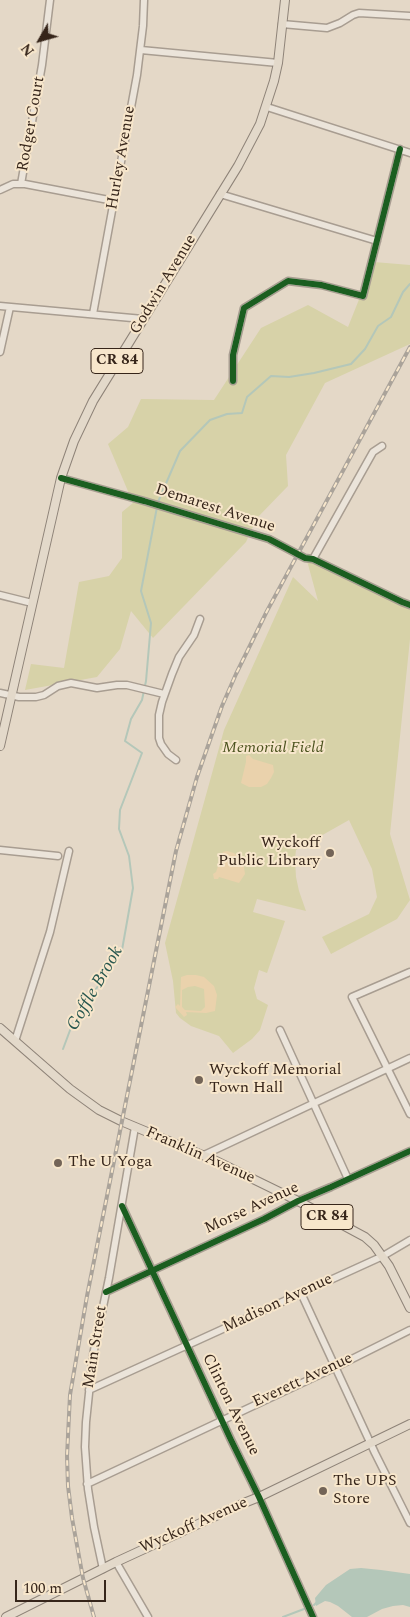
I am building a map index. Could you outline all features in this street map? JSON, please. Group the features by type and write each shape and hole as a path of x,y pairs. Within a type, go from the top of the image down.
{"main road":[{"name":"Godwin Avenue","path":"0,746 61,478 74,441 84,418 250,145 267,107 278,63 285,0"},
{"name":"Franklin Avenue","path":"0,1028 89,1104 108,1115 204,1155 298,1201 365,1237 383,1256 410,1308"},
{"name":"Wyckoff Avenue","path":"6,1617 103,1568 259,1497 410,1424"}],"street":[{"name":"Rodger Court","path":"50,0 42,65 21,184 114,201"},
{"name":"Hurley Avenue","path":"93,314 141,50 144,0"},
{"path":"282,24 326,28 340,24 353,15 360,13 410,16"},
{"path":"141,50 278,63"},
{"path":"267,107 410,153"},
{"path":"233,381 233,355 244,308 288,281 321,285 363,296 400,149"},
{"path":"0,190 13,184 21,184"},
{"path":"220,194 377,241"},
{"path":"0,306 143,319"},
{"path":"0,352 10,306"},
{"path":"313,559 372,452 382,446"},
{"name":"Demarest Avenue","path":"61,478 269,539 305,558 313,559 410,605"},
{"path":"0,595 32,603"},
{"path":"176,760 164,750 159,738 159,715 164,694 179,657 194,635 200,618"},
{"path":"0,693 27,698 36,697 58,686 71,684 97,688 112,685 127,686 164,694"},
{"path":"0,850 58,856"},
{"path":"15,1041 50,932 69,851"},
{"path":"410,972 352,997 410,1114"},
{"path":"280,1030 348,1179"},
{"path":"204,1155 410,1058"},
{"name":"Main Street","path":"103,1568 94,1527 88,1484 86,1439 89,1390 93,1355 122,1206 135,1127"},
{"name":"Morse Avenue","path":"106,1292 264,1219 298,1201 410,1151"},
{"name":"Clinton Avenue","path":"122,1206 221,1420 259,1497 313,1617"},
{"name":"Madison Avenue","path":"89,1390 383,1256 410,1240"},
{"path":"301,1293 410,1524"},
{"name":"Everett Avenue","path":"88,1484 221,1420 336,1368 410,1330"},
{"path":"116,1562 148,1617"}],"green space":[{"path":"374,262 410,265 410,344 325,383 286,455 288,486 257,518 246,542 153,638 131,611 120,649 97,677 25,690 31,664 64,668 79,582 109,576 122,558 122,512 133,503 108,444 128,427 141,399 214,400 261,328 308,305 348,327"},
{"name":"Memorial Field","path":"306,557 410,604 410,639 390,834 410,900 397,919 331,954 322,937 369,914 377,897 372,869 349,820 296,850 296,877 306,911 257,899 253,912 285,921 267,973 259,970 254,988 257,999 268,1005 260,1030 252,1039 233,1053 219,1036 191,1026 176,1013 173,981 165,943 224,730 293,577 318,601"}],"sand":[{"path":"249,755 253,759 273,765 274,772 271,778 267,784 261,787 249,787 241,783 246,756"},
{"path":"223,852 234,853 243,861 245,874 239,883 219,877 214,879 213,874 216,872"},
{"path":"196,975 204,977 214,986 217,995 215,1011 206,1013 186,1012 187,1015 184,1017 175,1007 178,1004 180,1006 181,977","holes":["195,986 204,989 205,1007 201,1011 185,1010 182,1007 182,990"]}],"shaded area":[{"path":"361,1568 410,1574 410,1607 403,1605 393,1606 382,1609 367,1617 352,1617 330,1602 325,1601 316,1606 315,1598 326,1585 350,1569"}],"waterway":[{"name":"Goffle Brook","path":"158,502 180,451 210,420 227,414 242,413 247,397 271,376 289,377 351,364 365,349 378,326 391,317 403,292 410,284"},
{"name":"Goffle Brook","path":"63,1049 72,1025 122,950 133,888 129,856 119,829 120,810 142,753 125,741 131,719 142,700 146,681 151,623 141,591 157,507"},
{"path":"314,1605 317,1602"},
{"path":"283,1617 304,1609"}],"railway":[{"path":"94,1617 83,1578 68,1486 67,1456 70,1395 87,1296 176,851 197,777 222,706 236,674 267,611 410,347"}],"cycle path":[{"path":"233,381 233,355 244,308 288,281 321,285 363,296 400,149"},
{"path":"61,478 269,539 305,558 313,559 410,605"},
{"path":"106,1292 264,1219 298,1201 410,1151"},
{"path":"122,1206 259,1497 313,1617"}],"place":[{"name":"Wyckoff Public Library","path":"330,853"},
{"name":"Wyckoff Memorial Town Hall","path":"199,1080"},
{"name":"The U Yoga","path":"58,1163"},
{"name":"The UPS Store","path":"323,1491"}]}
